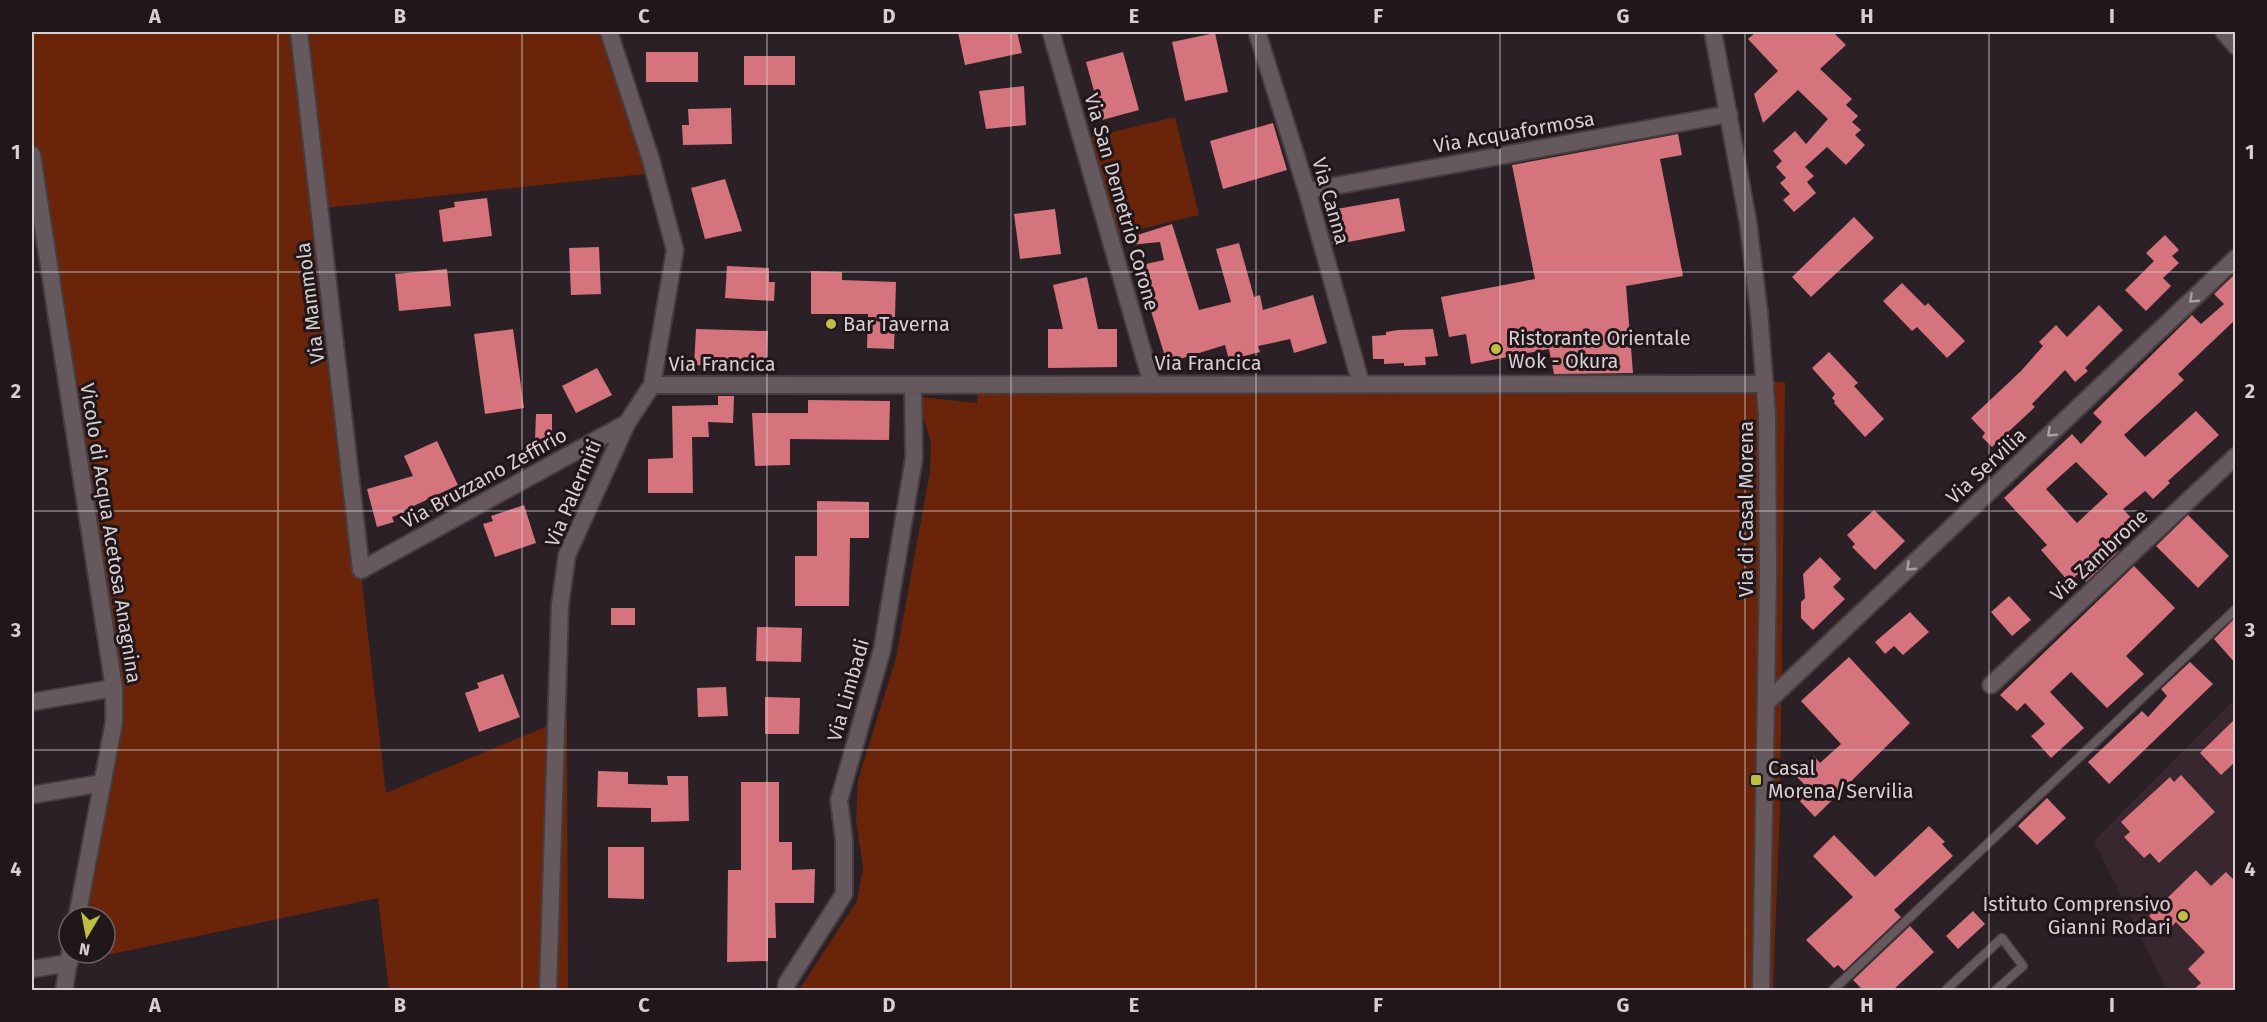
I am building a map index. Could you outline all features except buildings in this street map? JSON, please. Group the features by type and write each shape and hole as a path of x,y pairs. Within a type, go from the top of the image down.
{"street":[{"name":"Via Mammola","path":"299,32 362,570"},
{"name":"Via Palermiti","path":"548,990 560,605 567,555 627,423 652,385 675,250 651,160 609,32"},
{"name":"Via San Demetrio Corone","path":"1051,32 1152,384"},
{"name":"Via Canna","path":"1257,32 1307,191 1361,384"},
{"name":"Via di Casal Morena","path":"1713,32 1750,244 1765,384 1768,574 1761,990"},
{"path":"2224,32 2235,46"},
{"name":"Via Acquaformosa","path":"1307,191 1729,114"},
{"name":"Vicolo di Acqua Acetosa Anagnina","path":"32,155 114,688 114,722 79,905"},
{"name":"Via Servilia","path":"1766,703 2235,258"},
{"name":"Via Francica","path":"652,385 1765,384"},
{"name":"Via Limbadi","path":"786,990 787,983 844,894 844,840 839,800 882,650 914,458 913,385"},
{"name":"Via Bruzzano Zeffirio","path":"362,570 627,423"},
{"name":"Via Zambrone","path":"1991,685 2235,456"},
{"path":"32,702 114,688"},
{"path":"32,795 103,783"},
{"path":"32,969 57,962"},
{"path":"64,990 68,965"}],"lane":[{"path":"1833,990 2235,609"},
{"path":"1946,990 2002,938 2023,966 1996,990"}],"shaded area":[{"path":"32,32 299,32 386,793 567,718 568,990 389,990 378,898 117,953 117,905 79,905 114,722 32,155"},
{"path":"306,32 619,32 663,172 325,208"},
{"path":"1175,117 1199,215 1116,235 1092,137"},
{"path":"1785,382 1780,808 1773,990 799,990 857,901 863,868 856,819 858,780 896,658 930,471 931,443 921,409 921,397 977,403 979,385"},
{"name":"Istituto Comprensivo Gianni Rodari","path":"2235,699 2235,990 2167,990 2094,841"}],"place":[{"name":"Bar Taverna","path":"831,324"},
{"name":"Ristorante Orientale Wok - Okura","path":"1496,349"},
{"name":"Casal Morena/Servilia","path":"1756,780"},
{"name":"Istituto Comprensivo Gianni Rodari","path":"2183,916"}]}
